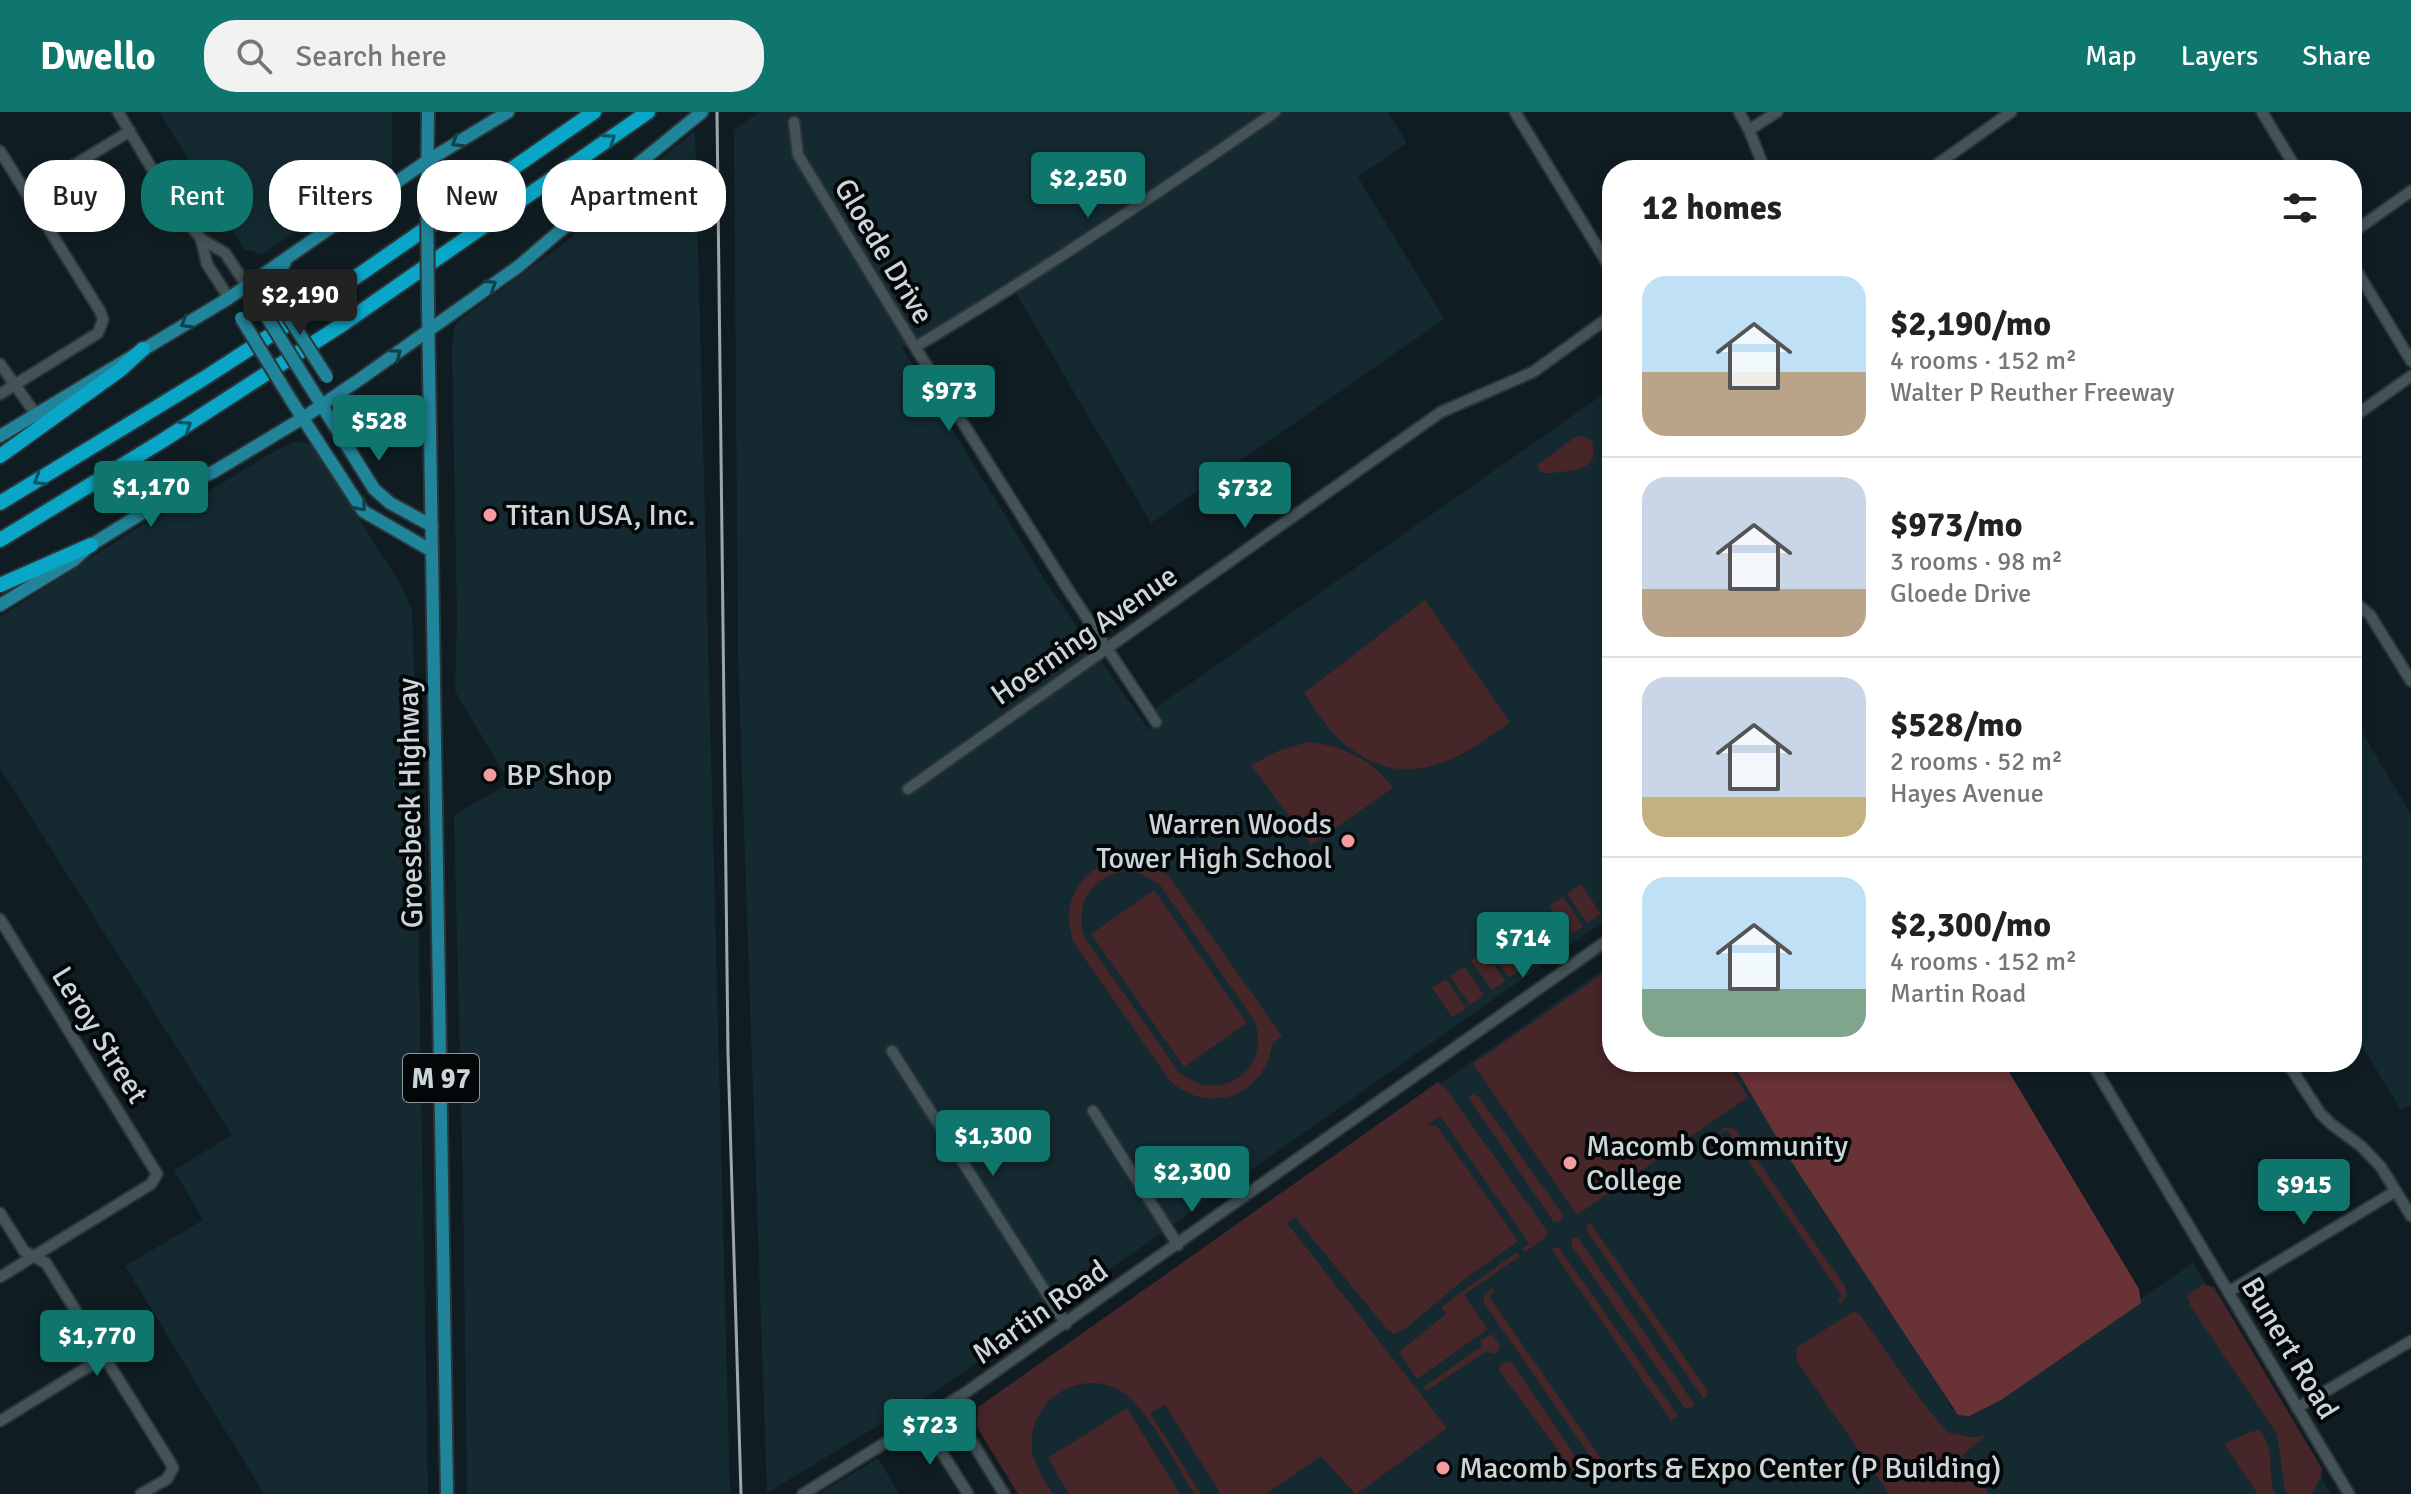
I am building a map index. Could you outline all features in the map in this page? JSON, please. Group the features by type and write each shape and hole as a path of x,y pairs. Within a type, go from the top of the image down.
{"highway":[{"path":"0,503 294,320 594,112"},
{"path":"0,540 162,441 343,324 648,112"},
{"path":"0,456 120,370 143,349"},
{"path":"0,585 91,545"}],"main road":[{"name":"Groesbeck Highway","path":"427,160 428,112"},
{"path":"488,123 499,112"},
{"path":"429,160 508,112"},
{"path":"0,605 192,482 322,406 537,252 702,112"},
{"path":"0,436 229,298 417,168"},
{"name":"Groesbeck Highway","path":"427,232 447,1494"},
{"path":"286,259 277,279 279,302 327,377 353,384"},
{"path":"247,286 374,489 390,503 432,526"},
{"path":"229,298 363,511 432,551"}],"street":[{"path":"118,112 164,189 201,239 207,264 229,298"},
{"path":"915,347 1109,226 1275,112"},
{"path":"1515,112 1602,255"},
{"path":"1739,112 1761,160"},
{"path":"1749,130 1777,112"},
{"path":"1943,160 2011,112"},
{"path":"2262,112 2291,160"},
{"name":"Gloede Drive","path":"794,122 798,155 915,347 1106,649 1156,722"},
{"path":"83,160 130,131"},
{"path":"0,151 24,189"},
{"path":"2362,226 2411,191"},
{"path":"0,394 98,333 102,325 100,311 51,232"},
{"path":"201,239 225,253 247,286"},
{"path":"2362,280 2411,361"},
{"name":"Hoerning Avenue","path":"908,789 1441,412 1533,372 1602,322"},
{"path":"0,364 35,413"},
{"path":"2362,411 2411,376"},
{"path":"2362,608 2370,615 2411,681"},
{"name":"Leroy Street","path":"0,919 155,1167 157,1177 151,1184 34,1256"},
{"name":"Martin Road","path":"803,1494 949,1404 1066,1324 1602,944"},
{"path":"892,1051 1066,1324"},
{"name":"Bunert Road","path":"2097,1072 2349,1494"},
{"path":"2293,1072 2320,1113 2372,1156 2411,1216"},
{"path":"1093,1111 1178,1245"},
{"path":"2228,1292 2396,1191"},
{"path":"0,1213 24,1251 46,1263 173,1468 167,1479 141,1494"},
{"path":"0,1277 34,1256"},
{"path":"2297,1408 2411,1341"},
{"path":"0,1421 104,1357"},
{"path":"949,1404 1004,1494"},
{"path":"922,1421 968,1494"}],"shaded area":[{"path":"159,112 392,112 392,160 269,160 269,232 295,232 263,254 244,249 233,232 253,232 253,160 189,160"},
{"path":"760,112 1388,112 1407,143 1358,177 1444,319 1151,523 1010,283 902,348 1046,582 1149,730 1162,721 1154,709 1602,395 1602,923 942,1387 767,1493 738,658 734,130"},
{"path":"695,131 696,160 659,160"},
{"path":"576,232 698,232 730,1494 467,1494 454,815 510,783 455,691 457,619 452,346 457,322"},
{"path":"1583,436 1592,441 1593,450 1593,457 1586,466 1555,473 1539,470 1537,465 1575,437"},
{"path":"296,441 310,444 317,452 404,590 412,611 428,1494 264,1494 125,1266 203,1220 174,1170 232,1135 0,768 0,617 143,524 188,504"},
{"path":"1425,600 1510,722 1468,751 1447,761 1426,768 1382,766 1360,755 1338,738 1304,693"},
{"path":"2362,733 2411,814 2411,1105 2401,1110 2362,1046"},
{"path":"1308,742 1356,756 1376,769 1393,788 1311,845 1251,765 1278,751"},
{"path":"1119,859 1146,862 1169,876 1282,1036 1272,1044 1259,1077 1247,1088 1218,1098 1201,1097 1185,1092 1170,1081 1074,943 1070,929 1071,902 1083,880 1105,864","holes":["1128,871 1142,874 1160,885 1254,1020 1258,1038 1256,1054 1250,1067 1239,1078 1226,1084 1210,1086 1195,1082 1179,1072 1085,938 1082,926 1084,903 1096,884 1116,873"]},
{"path":"1581,884 1601,914 1587,923 1567,894"},
{"path":"1154,890 1247,1023 1184,1067 1091,934"},
{"path":"1563,897 1583,926 1569,936 1549,906"},
{"path":"1542,912 1562,941 1548,950 1528,921"},
{"path":"1524,924 1544,954 1530,963 1510,934"},
{"path":"1502,939 1523,968 1509,978 1489,948"},
{"path":"1485,951 1505,981 1492,990 1471,961"},
{"path":"1464,966 1484,995 1470,1005 1450,976"},
{"name":"Macomb Community College","path":"1602,970 1602,1072 1760,1072 1952,1409 1978,1411 2193,1263 2331,1494 1018,1494 977,1427 978,1409"},
{"path":"1602,974 1602,1072 1733,1072 1748,1097 1577,1215 1473,1064"},
{"path":"1446,979 1466,1008 1452,1017 1432,988"},
{"path":"1738,1072 2009,1072 2139,1289 2141,1303 2001,1400 1969,1416 1958,1415 1789,1158"},
{"path":"1438,1082 1447,1090 1547,1231 1546,1237 1525,1252 1522,1249 1529,1243 1440,1116 1427,1125 1437,1126 1518,1241 1462,1281 1405,1329 1394,1334 1387,1329 1297,1220 1297,1216 1287,1223 1447,1428 1357,1494 1321,1456 1266,1494 1221,1494 1165,1405 1150,1413 1201,1494 1194,1494 1162,1439 1133,1400 1108,1385 1091,1383 1060,1392 1038,1416 1032,1450 1040,1473 1053,1494 1018,1494 977,1427 978,1407"},
{"path":"1472,1094 1479,1097 1563,1215 1560,1222 1554,1222 1471,1102 1469,1097"},
{"path":"1725,1127 1737,1131 1846,1288 1846,1298 1840,1304 1838,1300 1842,1296 1727,1130 1720,1134"},
{"path":"1591,1224 1707,1390 1707,1397 1703,1398 1586,1230"},
{"path":"1572,1238 1578,1238 1693,1402 1693,1407 1684,1407 1571,1245"},
{"path":"1556,1247 1678,1416 1671,1421 1554,1253 1552,1249"},
{"path":"1517,1252 1520,1256 1464,1295 1488,1329 1417,1379 1399,1352 1446,1314 1441,1307"},
{"path":"2203,1284 2214,1287 2322,1469 2312,1494 2288,1494 2285,1490 2277,1434 2191,1307 2187,1295"},
{"path":"1492,1288 1495,1291 1489,1296 1604,1463 1611,1458 1613,1461 1604,1467 1597,1466 1484,1303 1483,1296"},
{"path":"1853,1312 1859,1313 1947,1432 1969,1437 1986,1436 1962,1455 1989,1494 1889,1494 1796,1360 1797,1347"},
{"path":"1492,1334 1500,1346 1497,1353 1487,1351 1426,1391 1424,1387 1482,1346 1480,1340"},
{"path":"1511,1361 1587,1473 1587,1478 1580,1481 1499,1370 1501,1364"},
{"path":"1127,1408 1180,1494 1069,1494 1048,1458"},
{"path":"2259,1430 2270,1453 2275,1494 2258,1494 2224,1444"},
{"path":"878,1458 899,1494 819,1494"}],"railway":[{"path":"717,112 728,1053 741,1494"}],"place":[{"name":"Titan USA, Inc.","path":"490,515"},
{"name":"BP Shop","path":"490,775"},
{"name":"Warren Woods Tower High School","path":"1348,841"},
{"name":"Macomb Community College","path":"1570,1163"},
{"name":"Macomb Sports & Expo Center (P Building)","path":"1443,1468"}]}
